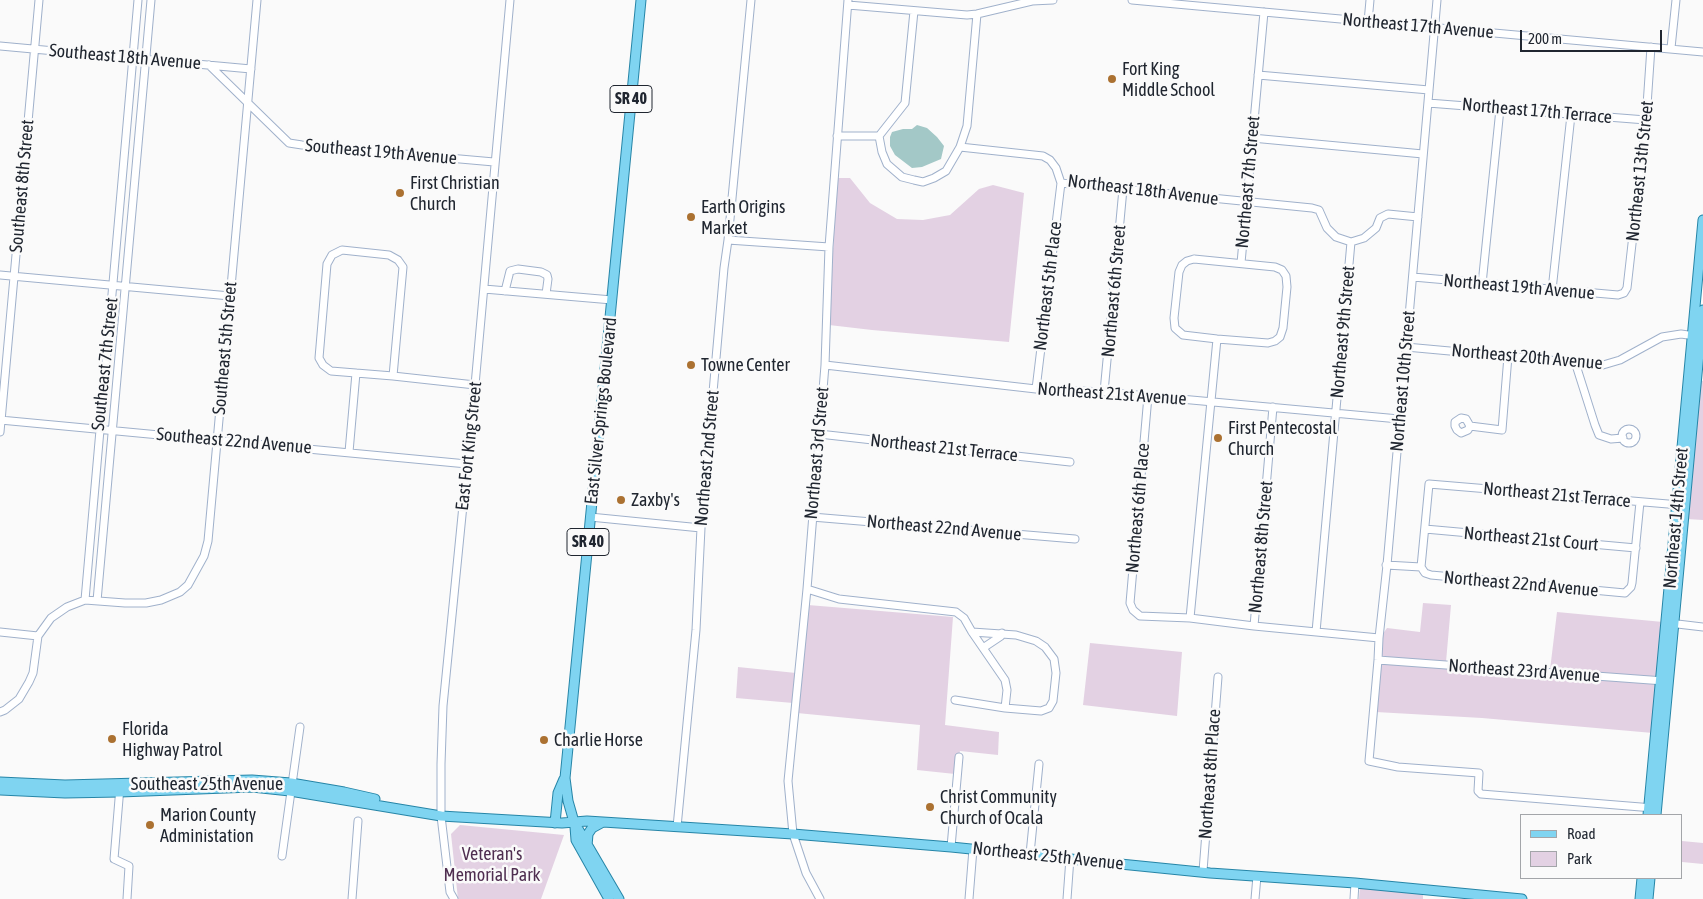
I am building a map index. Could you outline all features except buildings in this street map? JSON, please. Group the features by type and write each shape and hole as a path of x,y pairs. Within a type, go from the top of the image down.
{"main road":[{"name":"East Silver Springs Boulevard","path":"609,899 576,840 565,778 641,0"},
{"name":"Northeast 14th Street","path":"1699,336 1703,220"},
{"name":"Northeast 14th Street","path":"1652,812 1681,505 1703,310"},
{"path":"555,823 558,793 565,778"},
{"name":"Southeast 25th Avenue","path":"0,782 120,788 291,787 441,816 555,823 574,822"},
{"name":"Southeast 25th Avenue","path":"0,790 65,793 120,788"},
{"name":"East Silver Springs Boulevard","path":"574,822 619,899"},
{"name":"Northeast 25th Avenue","path":"574,822 604,822 793,834 1522,899"},
{"path":"587,846 588,834 592,828 604,822"},
{"path":"1640,899 1642,879"},
{"path":"1648,899 1650,879"}],"street":[{"name":"Southeast 8th Street","path":"0,432 39,0"},
{"name":"Southeast 7th Street","path":"85,600 138,0"},
{"name":"Southeast 7th Street","path":"98,601 151,0"},
{"name":"Southeast 5th Street","path":"85,600 146,603 162,600 180,592 188,585 204,556 208,541 257,0"},
{"name":"East Fort King Street","path":"454,899 449,895 441,816 440,764 510,0"},
{"name":"Northeast 2nd Street","path":"677,826 696,630 701,528 724,268 751,0"},
{"path":"848,2 914,11 977,14 1019,4 1053,0"},
{"name":"Northeast 17th Avenue","path":"1132,0 1703,52"},
{"path":"1368,22 1370,0"},
{"name":"Northeast 10th Street","path":"1437,0 1413,277 1378,638 1378,660 1369,761 1398,767 1479,774 1478,791 1481,794 1652,812"},
{"path":"1671,48 1676,0"},
{"name":"Northeast 3rd Street","path":"820,899 806,873 793,834 788,781 807,589 825,365 829,247 848,2"},
{"path":"914,11 905,103 879,136 882,152 888,164 895,172 902,177 923,182 946,171 960,147 967,126 977,14"},
{"name":"Northeast 7th Street","path":"1217,339 1183,335 1175,328 1174,318 1179,272 1182,265 1194,259 1241,263 1264,12"},
{"name":"Southeast 18th Avenue","path":"0,46 251,69"},
{"name":"Northeast 13th Street","path":"1624,293 1627,288 1646,120 1651,47"},
{"name":"Southeast 19th Avenue","path":"209,65 289,143 302,146 494,162"},
{"path":"1258,75 1429,90"},
{"name":"Northeast 17th Terrace","path":"1428,103 1646,120"},
{"path":"1482,284 1500,109"},
{"path":"1552,290 1570,115"},
{"path":"837,136 879,136"},
{"path":"1252,138 1423,154"},
{"name":"Northeast 18th Avenue","path":"960,147 1043,156 1050,160 1056,168 1061,183 1312,208 1319,210 1331,233 1336,237 1351,242"},
{"name":"Northeast 5th Place","path":"1036,389 1061,183"},
{"name":"Northeast 6th Street","path":"1104,392 1123,189"},
{"path":"1351,242 1364,238 1376,228 1380,218 1388,214 1418,217"},
{"path":"728,240 829,247"},
{"name":"Northeast 9th Street","path":"1316,632 1351,242"},
{"path":"393,376 404,267 398,260 389,255 342,250 332,255 327,264 319,358 323,366 331,371 475,385"},
{"path":"1241,263 1275,267 1282,270 1286,276 1287,287 1283,328 1280,336 1275,341 1268,343 1217,339 1190,618 1378,638"},
{"path":"506,291 510,271 518,270 541,272 547,275 546,294"},
{"path":"0,275 230,296"},
{"name":"Northeast 19th Avenue","path":"1413,277 1552,290 1618,295 1624,293"},
{"path":"484,289 612,300"},
{"name":"Northeast 20th Avenue","path":"1406,347 1610,364 1661,337 1677,335 1699,336"},
{"path":"1470,426 1502,430 1508,356"},
{"path":"1575,362 1599,435 1611,439 1623,438"},
{"name":"Northeast 21st Avenue","path":"825,365 1036,389 1104,392 1399,419"},
{"path":"349,452 356,373"},
{"name":"Northeast 6th Place","path":"1148,396 1130,603 1133,610 1140,616 1190,618"},
{"name":"Northeast 8th Street","path":"1254,626 1273,407"},
{"name":"Southeast 22nd Avenue","path":"1,420 467,464"},
{"name":"Northeast 21st Terrace","path":"819,434 1070,462"},
{"name":"Northeast 21st Terrace","path":"1425,529 1429,484 1681,505"},
{"path":"1636,548 1640,502"},
{"path":"590,517 701,528"},
{"name":"Northeast 22nd Avenue","path":"812,517 1075,539"},
{"path":"1421,568 1425,529"},
{"name":"Northeast 21st Court","path":"1425,529 1636,548"},
{"name":"Northeast 22nd Avenue","path":"1386,565 1421,568 1424,573 1431,575 1621,593 1628,591 1632,583 1636,548"},
{"path":"807,589 839,599 956,612 964,618 1006,683 1005,708"},
{"path":"0,712 19,699 33,673 38,636 51,618 67,607 85,600"},
{"path":"1670,624 1703,627"},
{"path":"0,632 38,636"},
{"path":"955,700 1005,708 1041,711 1049,708 1053,701 1056,673 1052,655 1041,644 1016,635 972,632"},
{"path":"984,648 1002,633"},
{"name":"Northeast 23rd Avenue","path":"1378,660 1665,681"},
{"name":"Northeast 8th Place","path":"1203,872 1218,677"},
{"path":"282,856 300,727"},
{"path":"951,847 959,757"},
{"path":"1030,854 1039,764"},
{"path":"120,788 114,859 129,866 127,899"},
{"path":"352,899 358,821"},
{"path":"969,899 973,849"},
{"path":"1067,899 1070,858"},
{"path":"1255,899 1257,876"},
{"path":"1354,899 1355,884"}],"green space":[{"path":"837,178 850,178 870,203 897,219 923,220 950,215 979,189 993,185 1024,193 1009,342 829,325"},
{"path":"1699,380 1703,381 1703,520 1687,519"},
{"path":"1423,603 1451,605 1446,662 1381,658 1382,635 1387,628 1420,632"},
{"path":"808,605 953,617 945,725 999,732 998,755 960,751 955,774 917,770 920,725 797,713"},
{"path":"1557,612 1663,622 1658,679 1550,670"},
{"path":"1090,643 1182,652 1177,716 1083,705"},
{"path":"1381,662 1549,677 1550,675 1658,683 1653,733 1482,718 1376,712"},
{"path":"738,667 796,673 793,703 736,698"},
{"name":"Veteran's Memorial Park","path":"460,825 564,835 541,899 458,899 451,834"},
{"path":"1683,841 1703,843 1703,864 1683,862"},
{"path":"1360,886 1423,893 1423,899 1359,899"}],"water":[{"path":"917,125 927,128 944,146 941,159 922,167 912,168 895,155 890,146 890,137 892,132 912,129"}],"place":[{"name":"Fort King Middle School","path":"1112,79"},
{"name":"First Christian Church","path":"400,193"},
{"name":"Earth Origins Market","path":"691,217"},
{"name":"Towne Center","path":"691,365"},
{"name":"First Pentecostal Church","path":"1218,438"},
{"name":"Zaxby's","path":"621,500"},
{"name":"Florida Highway Patrol","path":"112,739"},
{"name":"Charlie Horse","path":"544,740"},
{"name":"Christ Community Church of Ocala","path":"930,807"},
{"name":"Marion County Administation","path":"150,825"}]}
